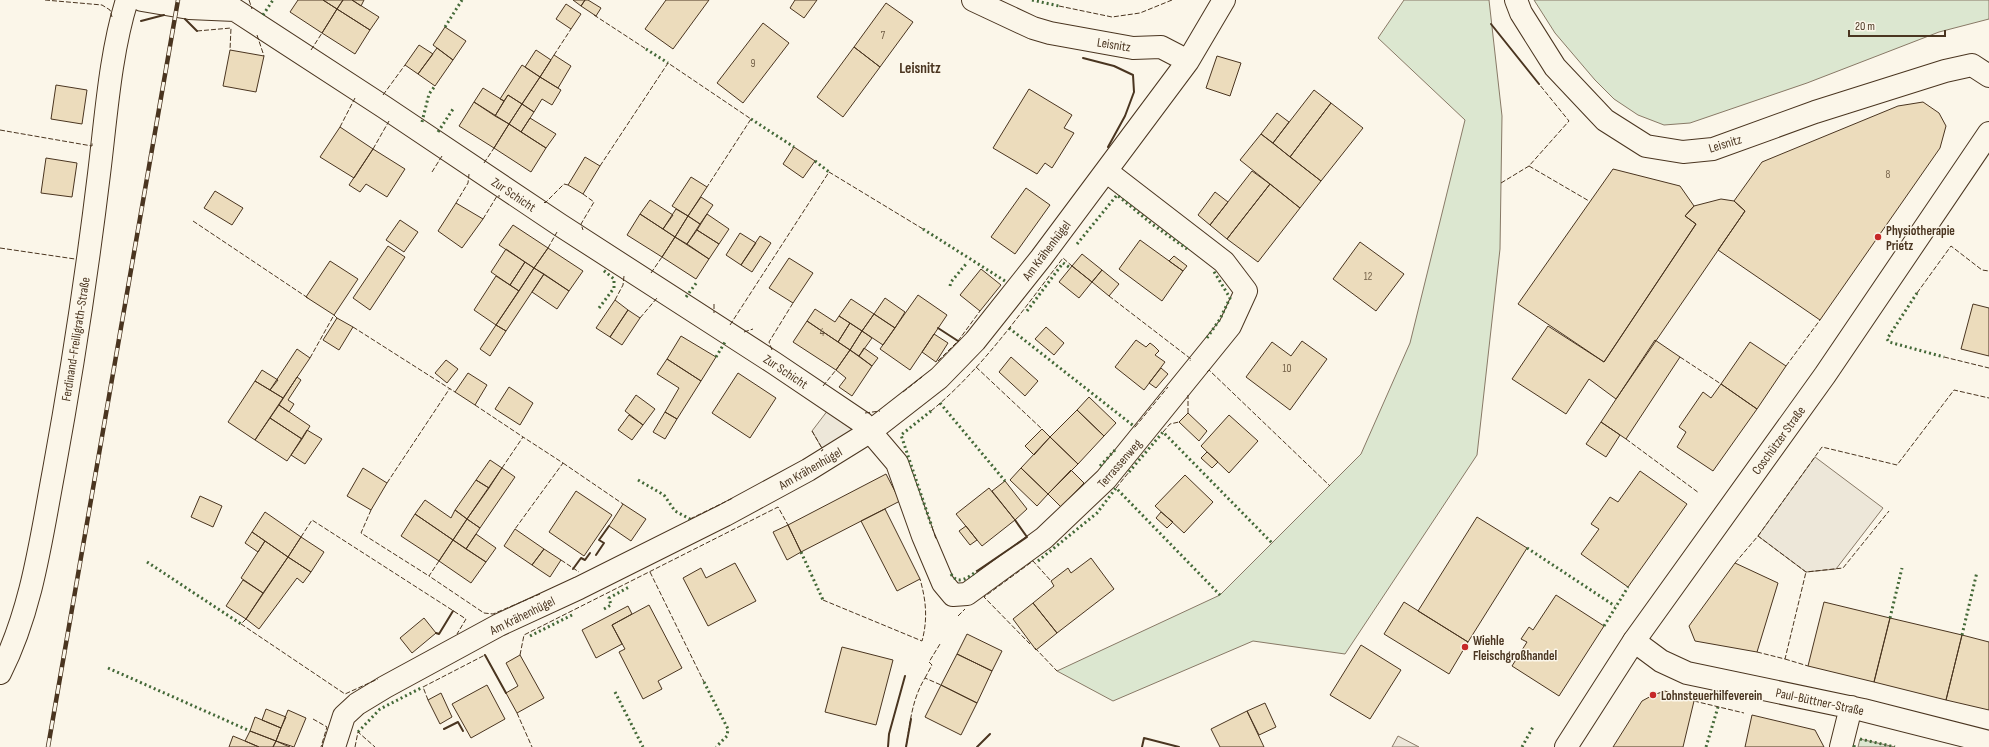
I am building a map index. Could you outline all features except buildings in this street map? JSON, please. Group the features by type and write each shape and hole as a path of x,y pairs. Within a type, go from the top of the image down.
{"street":[{"name":"Ferdinand-Freiligrath-Straße","path":"0,673 34,583 63,418 94,214 107,106 120,20 127,0"},
{"name":"Zur Schicht","path":"142,0 189,8 237,5 384,107 560,225 769,359 863,423 871,431"},
{"name":"Leisnitz","path":"973,0 1033,28 1050,33 1132,48 1161,47 1188,61"},
{"path":"1188,61 1224,0"},
{"name":"Leisnitz","path":"1516,0 1521,13 1555,67 1605,120 1646,146 1683,152 1721,146 1815,112 1945,71 1972,65 1989,76"},
{"name":"Am Krähenhügel","path":"334,747 344,716 357,704 385,687 499,625 580,588 724,516 808,470 871,431 939,378 972,344 1041,258 1188,61"},
{"name":"Coschützer Straße","path":"1566,747 1634,640 1825,375 1989,133"},
{"name":"Terrassenweg","path":"871,431 897,463 923,536 940,576 953,595 967,594 1016,559 1060,525 1106,479 1230,326 1246,291 1224,262 1106,171"},
{"name":"Paul-Büttner-Straße","path":"1634,640 1661,661 1683,672 1851,707 1989,742"},
{"path":"1841,747 1851,707"}],"green space":[{"path":"1404,0 1489,0 1502,116 1500,249 1477,455 1345,654 1253,641 1113,701 1057,671 1220,595 1361,454 1410,343 1465,120 1378,38"},
{"path":"1534,0 1989,0 1989,19 1939,32 1807,83 1690,123 1664,125 1638,115 1614,99 1595,80 1555,33"},
{"path":"1860,739 1895,747 1858,747"}],"shaded area":[{"path":"828,410 855,429 823,450 812,431"},
{"path":"1815,457 1883,508 1836,569 1806,572 1758,536"},
{"path":"1398,736 1419,747 1392,747"}],"railway":[{"path":"48,747 178,0"}],"hedge":[{"path":"263,15 273,0"},
{"path":"445,27 462,0"},
{"path":"1032,0 1059,6"},
{"path":"646,49 668,63"},
{"path":"422,122 429,94 435,86"},
{"path":"438,132 453,109"},
{"path":"751,119 794,147"},
{"path":"815,161 829,172"},
{"path":"1077,244 1117,195 1152,224 1187,249"},
{"path":"923,229 1005,281"},
{"path":"1027,311 1063,263 1069,267"},
{"path":"950,286 951,282 966,264"},
{"path":"599,308 614,288 614,279 603,270"},
{"path":"1207,338 1220,319 1230,298 1213,270"},
{"path":"686,297 697,282"},
{"path":"1917,293 1887,339 1889,342 1944,357"},
{"path":"1009,328 1135,427"},
{"path":"716,357 725,342"},
{"path":"940,403 1005,481"},
{"path":"931,411 901,435 932,527"},
{"path":"1129,472 1163,432 1272,543"},
{"path":"1100,466 1115,450"},
{"path":"638,480 664,495 675,511 690,519"},
{"path":"1038,561 1097,513 1116,488 1220,595"},
{"path":"1527,548 1615,606"},
{"path":"801,552 823,600"},
{"path":"147,562 241,624"},
{"path":"1890,618 1902,568"},
{"path":"951,574 954,578 960,580 967,578 977,571"},
{"path":"1962,635 1977,572"},
{"path":"604,609 611,605 609,598 629,587"},
{"path":"1604,626 1628,587"},
{"path":"530,636 574,614"},
{"path":"108,668 250,731"},
{"path":"704,682 728,729 727,736 716,747"},
{"path":"358,732 380,709 423,687"},
{"path":"615,692 643,747"},
{"path":"1706,747 1718,707"},
{"path":"1522,747 1534,725"},
{"path":"1860,739 1895,747"},
{"path":"1854,747 1855,743"}],"fence":[{"path":"45,0 102,5 110,10 112,17"},
{"path":"249,0 252,9"},
{"path":"1059,6 1112,17 1140,13 1172,0"},
{"path":"594,15 646,49"},
{"path":"197,31 231,28 230,50"},
{"path":"554,55 571,29"},
{"path":"311,50 322,33"},
{"path":"257,35 264,56"},
{"path":"600,166 668,63 751,119 707,187"},
{"path":"383,95 405,65"},
{"path":"1501,183 1529,166 1569,121 1539,84"},
{"path":"340,127 355,98"},
{"path":"373,149 389,121"},
{"path":"0,130 92,146 92,142"},
{"path":"484,163 494,148"},
{"path":"432,172 442,156"},
{"path":"1529,166 1589,201"},
{"path":"730,325 829,172 923,229"},
{"path":"456,203 468,183 469,174"},
{"path":"544,202 545,203 564,184 568,185"},
{"path":"583,194 594,202 581,224 583,230"},
{"path":"483,219 497,196 500,196"},
{"path":"193,221 308,298"},
{"path":"548,248 557,232"},
{"path":"1917,293 1951,246 1982,270 1989,271"},
{"path":"0,248 75,259"},
{"path":"651,273 662,257"},
{"path":"931,411 985,358 1063,258 1072,266"},
{"path":"615,300 623,285 624,276"},
{"path":"1109,296 1191,359 1190,361"},
{"path":"640,318 657,298"},
{"path":"772,350 769,342 793,303"},
{"path":"714,304 714,313"},
{"path":"938,361 958,341 980,311"},
{"path":"310,358 334,315 337,318"},
{"path":"1786,366 1820,320"},
{"path":"353,327 455,392"},
{"path":"744,332 753,329"},
{"path":"1680,357 1721,384"},
{"path":"1944,357 1989,368"},
{"path":"976,367 1043,430"},
{"path":"823,386 836,370"},
{"path":"1207,372 1209,370 1330,486"},
{"path":"903,392 922,377"},
{"path":"1135,427 1168,387"},
{"path":"387,483 450,388"},
{"path":"1758,536 1822,447 1897,465 1954,390 1989,398"},
{"path":"1188,395 1188,413"},
{"path":"475,405 523,437"},
{"path":"865,413 880,411"},
{"path":"1163,432 1170,424 1179,422"},
{"path":"812,431 823,450 821,451"},
{"path":"502,468 523,437 563,463 515,529"},
{"path":"1626,439 1699,493"},
{"path":"563,463 623,504"},
{"path":"1116,488 1129,472"},
{"path":"690,519 733,498"},
{"path":"520,655 524,635 778,507 788,525"},
{"path":"371,510 361,533 429,576"},
{"path":"1735,563 1758,536 1806,572 1843,568 1889,511"},
{"path":"301,537 312,520 466,619 457,634"},
{"path":"932,527 936,539"},
{"path":"561,560 579,572"},
{"path":"439,561 429,576 484,613 493,614 540,594"},
{"path":"1030,644 984,597 1033,561 1051,581"},
{"path":"650,572 704,682"},
{"path":"1757,652 1785,659 1806,572"},
{"path":"823,600 922,641 926,610 920,579"},
{"path":"958,616 965,609"},
{"path":"246,619 241,624 345,694 378,679"},
{"path":"925,678 932,665 929,662 940,644"},
{"path":"1035,648 1057,671"},
{"path":"428,700 423,687 485,655 506,693"},
{"path":"1785,659 1808,666"},
{"path":"906,747 914,703 925,678 941,685"},
{"path":"1694,701 1744,713"},
{"path":"517,713 532,747"},
{"path":"313,719 327,727 321,747"},
{"path":"355,747 358,732 375,747"}],"wall":[{"path":"141,21 164,15"},
{"path":"185,19 197,31"},
{"path":"1491,24 1539,84"},
{"path":"1083,58 1114,66 1133,75 1134,92 1125,116 1108,147"},
{"path":"938,328 958,341"},
{"path":"977,571 1027,537 1015,520"},
{"path":"596,555 604,543 599,540 609,526"},
{"path":"573,569 581,558 585,560 590,553"},
{"path":"436,633 439,634 453,611"},
{"path":"485,655 506,693"},
{"path":"888,747 889,734 905,676"},
{"path":"906,747 911,719"},
{"path":"444,729 458,722 463,731"},
{"path":"977,747 990,734"},
{"path":"1142,747 1144,738 1179,747"}],"place":[{"name":"Physiotherapie Prietz","path":"1878,237"},
{"name":"Wiehle Fleischgroßhandel","path":"1465,647"},
{"name":"Lohnsteuerhilfeverein","path":"1653,695"}],"district":[{"name":"Leisnitz","path":"920,68"}]}
